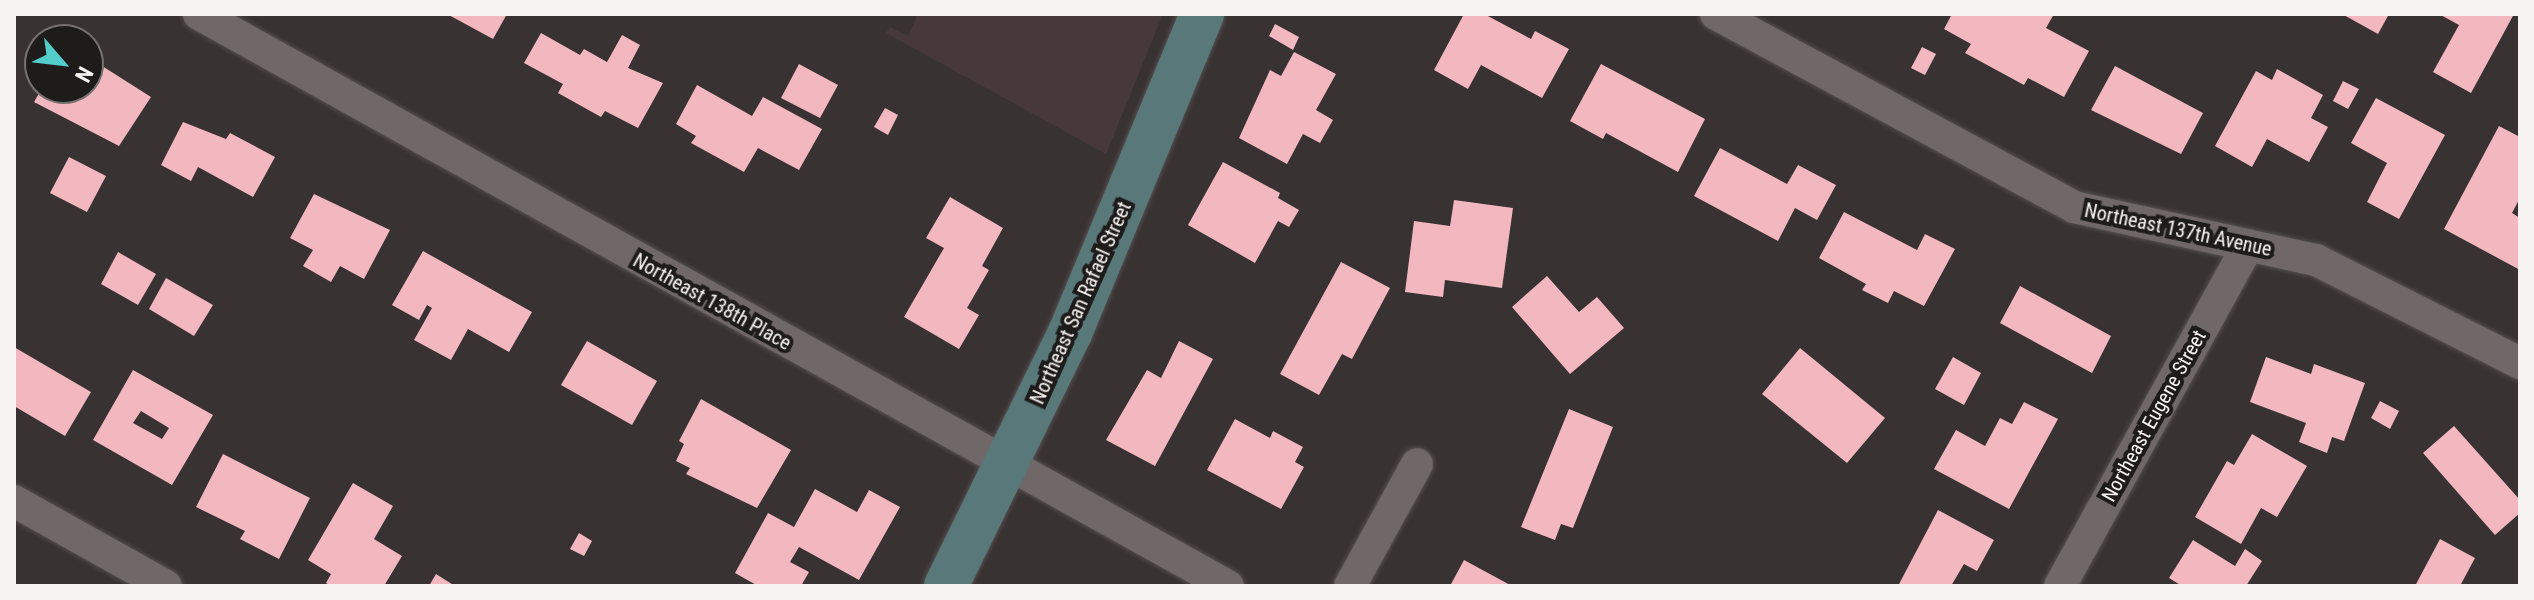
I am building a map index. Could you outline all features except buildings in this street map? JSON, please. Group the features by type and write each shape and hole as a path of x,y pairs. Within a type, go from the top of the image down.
{"street":[{"name":"Northeast 138th Place","path":"199,14 1228,586"},
{"name":"Northeast San Rafael Street","path":"946,586 1009,463 1099,267 1202,14"},
{"name":"Northeast 137th Avenue","path":"1716,14 2074,207 2248,245 2344,271 2520,363"},
{"name":"Northeast Eugene Street","path":"2060,586 2248,245"},
{"path":"1350,586 1417,464"},
{"path":"14,501 166,586"}],"shaded area":[{"path":"918,14 1163,14 1106,154 886,33 890,27 908,36"}]}
